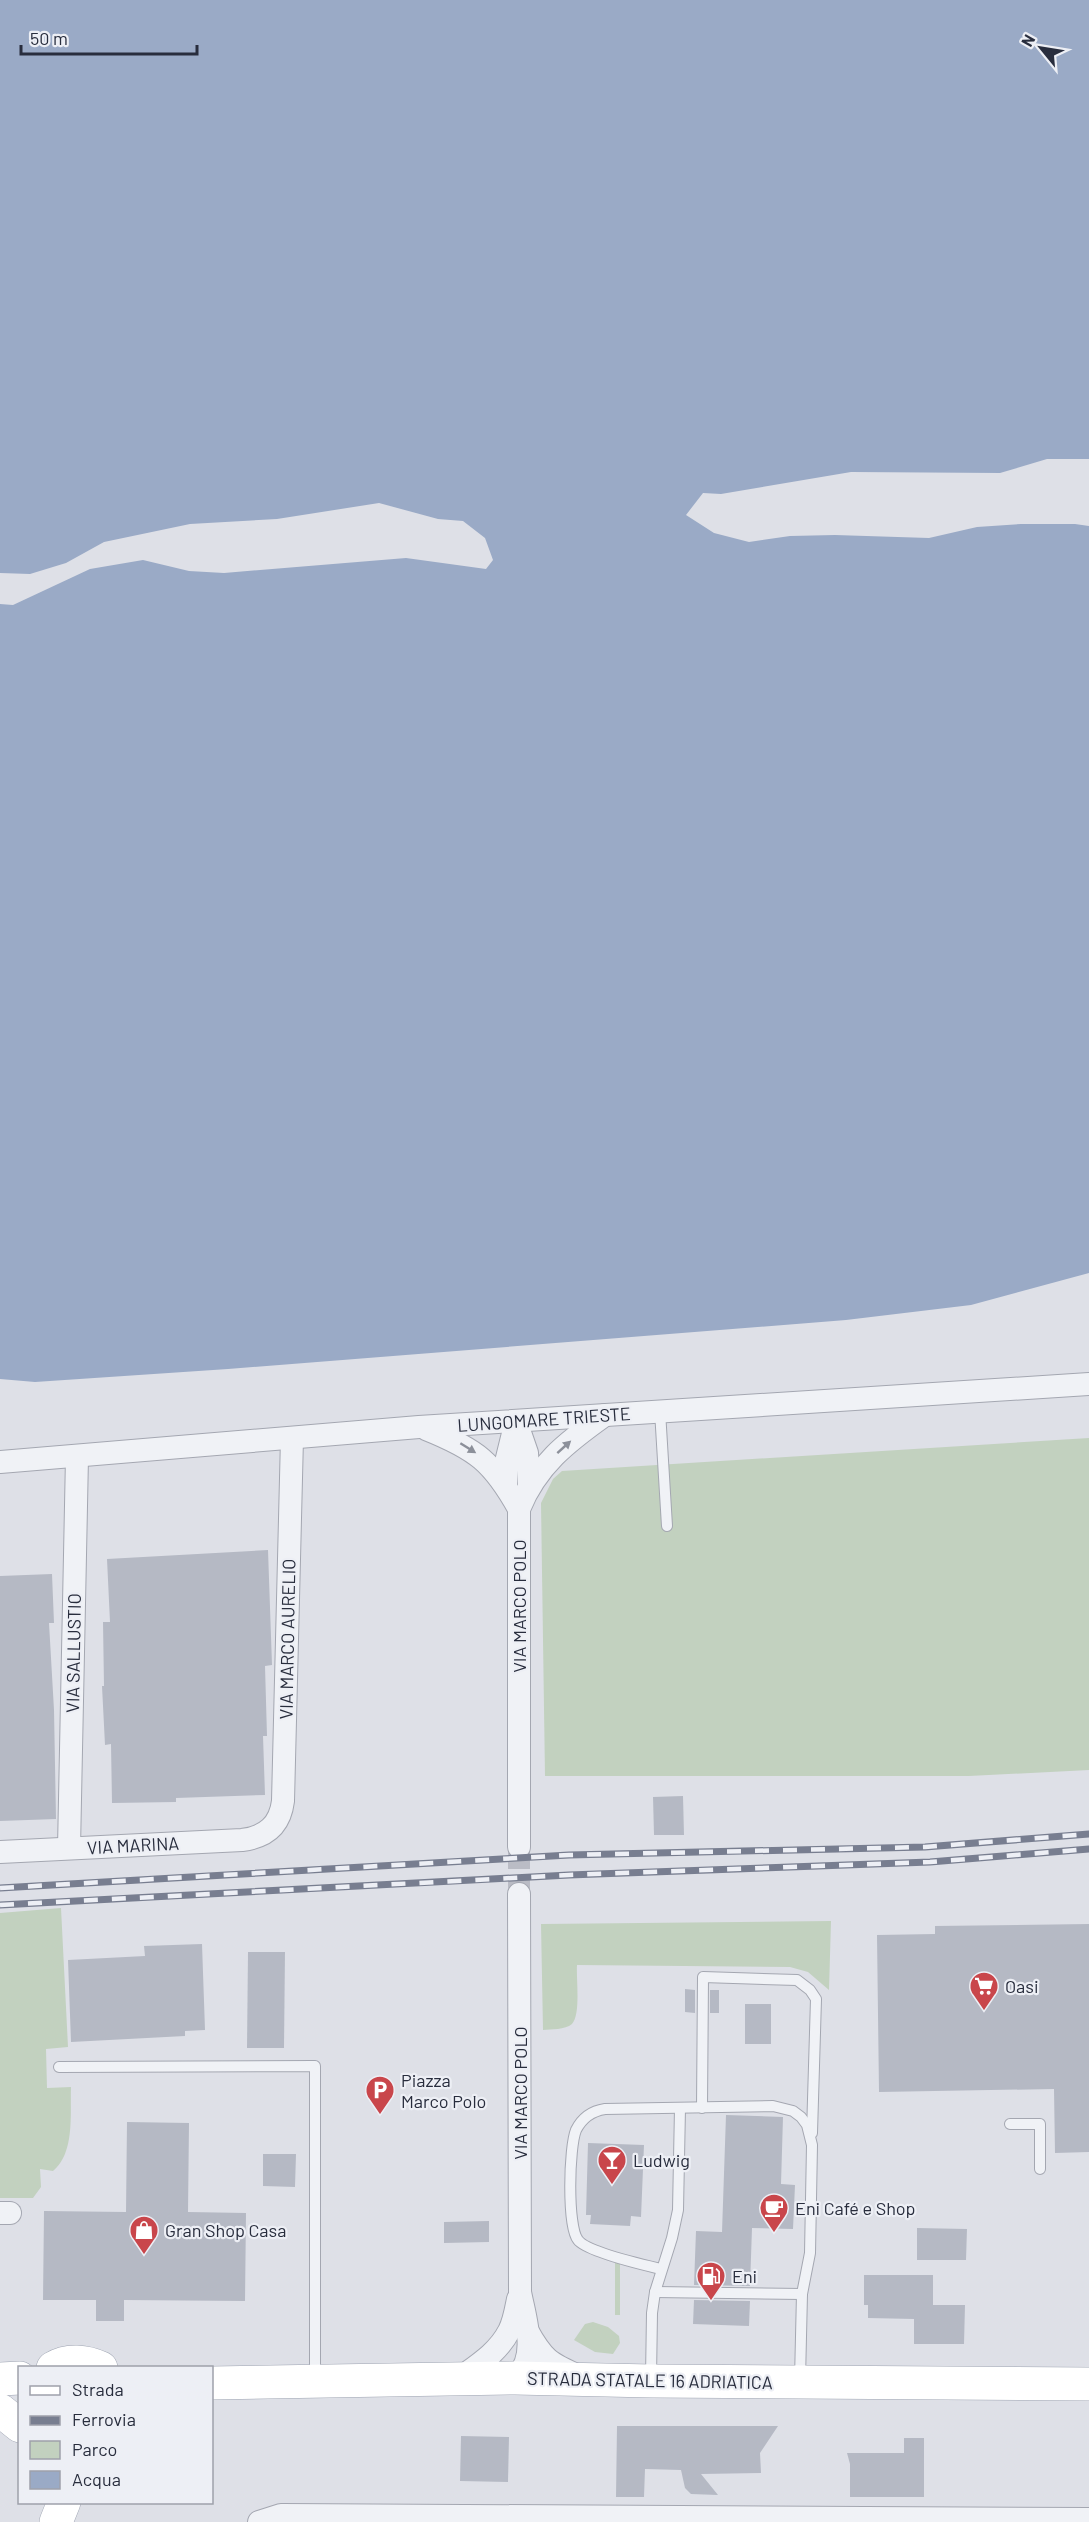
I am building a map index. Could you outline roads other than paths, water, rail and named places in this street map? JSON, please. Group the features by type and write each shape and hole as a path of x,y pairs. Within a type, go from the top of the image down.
{"main road":[{"path":"57,2366 71,2362 85,2362 98,2366"},
{"name":"STRADA STATALE 16 ADRIATICA","path":"213,2383 581,2377 651,2381 1089,2384"},
{"path":"0,2379 18,2378"},
{"path":"0,2410 18,2424"},
{"path":"43,2504 44,2522"},
{"path":"56,2522 63,2504"}],"street":[{"name":"LUNGOMARE TRIESTE","path":"0,1462 419,1427 1089,1384"},
{"name":"VIA MARCO POLO","path":"519,1847 519,1509 529,1486 564,1446 607,1414"},
{"name":"VIA MARCO POLO","path":"516,1421 527,1454 529,1486"},
{"path":"506,1485 506,1462 516,1421"},
{"name":"VIA MARCO POLO","path":"419,1427 469,1448 487,1463 506,1485 519,1509"},
{"name":"VIA MARCO AURELIO","path":"265,1833 279,1819 283,1801 292,1438"},
{"name":"VIA SALLUSTIO","path":"69,1848 77,1457"},
{"name":"VIA MARINA","path":"0,1852 242,1840 265,1833"},
{"name":"VIA MARCO POLO","path":"515,2378 522,2372 527,2361 527,2328 520,2292 519,1894"},
{"name":"VIA MARCO POLO","path":"456,2380 476,2367 501,2343 510,2330 520,2292"},
{"name":"VIA MARCO POLO","path":"527,2328 539,2352 553,2365 581,2377"},
{"path":"261,2521 281,2516 1089,2519"}],"lane":[{"path":"660,1411 667,1526"},
{"path":"702,2108 703,1977 797,1980 810,1990 816,1999 810,2253 802,2294 800,2382"},
{"path":"59,2067 315,2066 315,2382"},
{"path":"661,2269 588,2248 576,2239 572,2223 572,2143 581,2122 598,2110 782,2107 801,2117 807,2125 812,2145"},
{"path":"651,2381 655,2292 678,2210 680,2108"},
{"path":"1010,2124 1040,2124 1040,2169"},
{"path":"655,2292 802,2294"}],"water":[{"path":"0,0 1089,0 1089,1273 971,1305 846,1320 228,1369 35,1382 0,1379"}],"tunnel":[{"path":"519,1847 519,1894"}],"railway":[{"path":"0,1888 569,1855 925,1847 1089,1834"},
{"path":"0,1905 569,1875 930,1862 1089,1849"}],"place":[{"name":"Oasi","path":"984,2012"},
{"name":"Piazza Marco Polo","path":"380,2116"},
{"name":"Ludwig","path":"612,2186"},
{"name":"Eni Café e Shop","path":"774,2234"},
{"name":"Gran Shop Casa","path":"144,2256"},
{"name":"Eni","path":"711,2302"}]}
